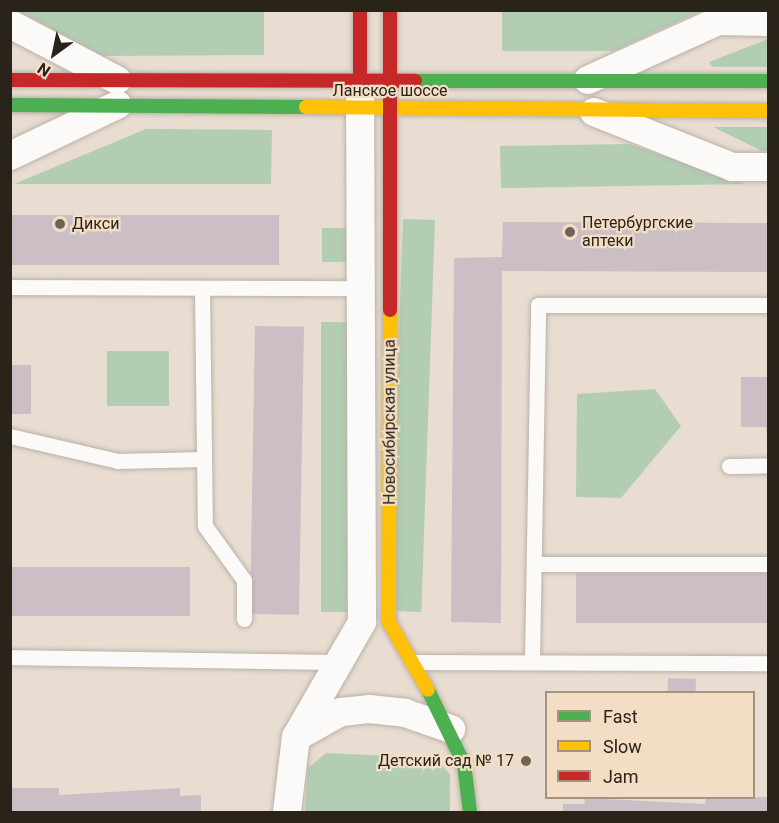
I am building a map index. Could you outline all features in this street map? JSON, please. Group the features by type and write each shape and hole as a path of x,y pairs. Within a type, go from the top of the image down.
{"main road":[{"name":"Новосибирская улица","path":"360,10 360,94"},
{"name":"Новосибирская улица","path":"390,10 389,622 409,662 451,729 464,764 470,813"},
{"name":"Ланское шоссе","path":"10,80 117,93 360,94 390,108 768,81"},
{"name":"Ланское шоссе","path":"10,105 117,93 360,94 390,81 768,111"}],"street":[{"path":"586,95 718,21 768,22"},
{"path":"10,24 117,93 10,156"},
{"name":"Новосибирская улица","path":"287,813 296,737 342,662 362,622 360,94"},
{"path":"586,95 732,167 768,167"},
{"path":"296,737 341,712 369,709 405,713 451,729"}],"lane":[{"path":"10,287 360,288"},
{"path":"202,288 205,526 244,580 244,619"},
{"path":"532,661 538,305 768,305"},
{"path":"10,436 118,461 204,459"},
{"path":"729,466 768,465"},
{"path":"534,564 768,564"},
{"path":"10,657 342,662"},
{"path":"409,662 768,663"}],"green space":[{"path":"502,10 701,11 614,51 502,51"},
{"path":"18,11 264,11 264,55 103,56"},
{"path":"768,39 768,67 713,67 709,62"},
{"path":"713,127 768,127 768,151 762,151"},
{"path":"146,129 272,130 271,184 14,184"},
{"path":"629,144 745,184 501,188 500,146"},
{"path":"403,219 435,220 421,612 389,611"},
{"path":"322,228 348,228 348,262 322,262"},
{"path":"321,322 347,322 347,612 321,612"},
{"path":"107,351 169,351 169,406 107,406"},
{"path":"655,389 681,426 621,498 576,497 577,394"},
{"path":"326,753 435,758 450,774 450,812 305,812 308,768"}],"building":[{"path":"10,215 279,215 279,265 10,265"},
{"path":"503,222 768,223 768,272 502,271 501,623 451,622 454,258 502,257"},
{"path":"255,326 304,327 299,615 250,614"},
{"path":"10,365 31,365 31,414 10,414"},
{"path":"741,377 768,377 768,437 766,427 741,427"},
{"path":"10,567 190,567 190,616 10,616"},
{"path":"576,573 768,573 768,623 576,623"},
{"path":"668,678 696,679 696,691 668,691"},
{"path":"10,788 59,788 59,795 180,788 180,796 201,795 201,812 10,812"},
{"path":"767,797 768,812 563,812 563,804 585,804 584,799 705,804 706,799 755,799"}],"traffic: fast":[{"path":"415,81 768,81"},
{"path":"10,105 306,107"},
{"path":"428,690 464,764 470,812"}],"traffic: slow":[{"path":"306,107 768,111"},
{"path":"390,310 389,622 428,690"}],"traffic: jam":[{"path":"360,10 360,81"},
{"path":"390,10 390,310"},
{"path":"10,80 415,81"}],"place":[{"name":"Дикси","path":"60,224"},
{"name":"Петербургские аптеки","path":"570,232"},
{"name":"Детский сад № 17","path":"526,761"}]}
